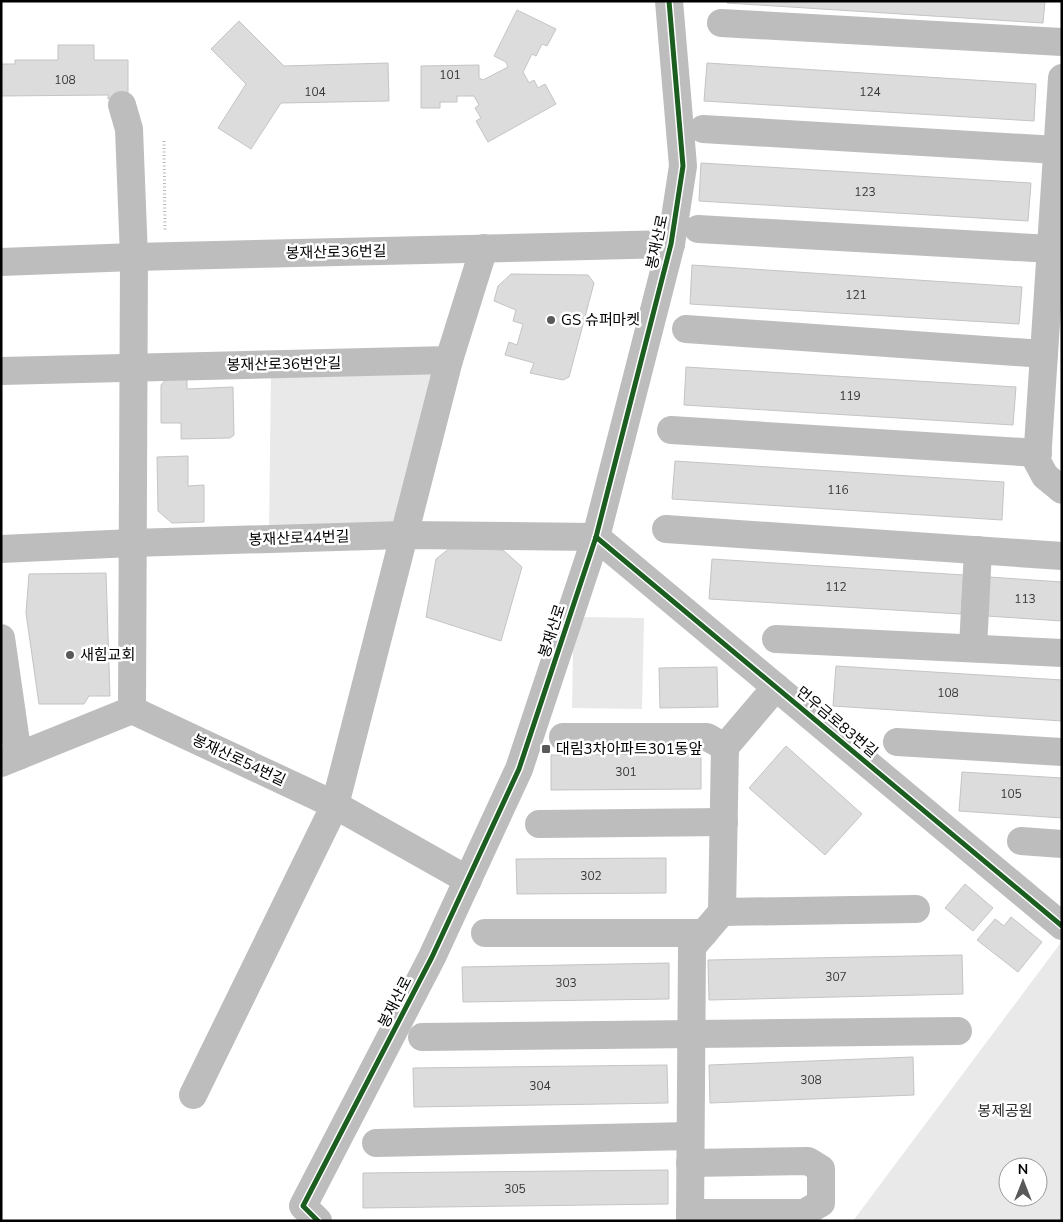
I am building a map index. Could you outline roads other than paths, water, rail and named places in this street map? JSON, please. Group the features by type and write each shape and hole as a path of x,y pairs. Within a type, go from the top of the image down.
{"street":[{"name":"봉재산로","path":"318,1221 303,1206 432,956 519,769 596,537 671,244 683,166 669,1"},
{"path":"721,23 1062,42"},
{"path":"1062,78 1050,363 1037,461 1045,476 1062,490"},
{"path":"1,638 10,760 132,710 134,256 129,129 122,105"},
{"path":"703,129 1058,163"},
{"path":"698,229 1054,258"},
{"name":"봉재산로36번길","path":"1,262 134,256 671,244"},
{"path":"193,1095 335,805 449,360 484,248"},
{"path":"686,329 1050,363"},
{"name":"봉재산로36번안길","path":"1,371 449,360"},
{"path":"671,430 1038,453"},
{"path":"666,529 1062,556"},
{"name":"봉재산로44번길","path":"1,549 404,535 596,537"},
{"name":"먼우금로83번길","path":"596,537 1062,926"},
{"path":"973,648 978,550"},
{"path":"776,639 1062,653"},
{"path":"690,1163 808,1161 821,1169 821,1203 804,1213 690,1217 690,1163 690,1136 692,947 722,912 725,747 776,687"},
{"name":"봉재산로54번길","path":"132,710 335,805 468,880"},
{"path":"563,737 707,737 725,747"},
{"path":"897,742 1062,752"},
{"path":"538,824 724,822"},
{"path":"1021,841 1062,844"},
{"path":"722,912 916,909"},
{"path":"485,933 704,934"},
{"path":"422,1037 958,1031"},
{"path":"376,1143 690,1136"}],"place":[{"name":"GS 슈퍼마켓","path":"551,320"},
{"name":"새힘교회","path":"70,655"},
{"name":"대림3차아파트301동앞","path":"546,749"}],"park label":[{"name":"봉제공원","path":"1005,1111"}]}
